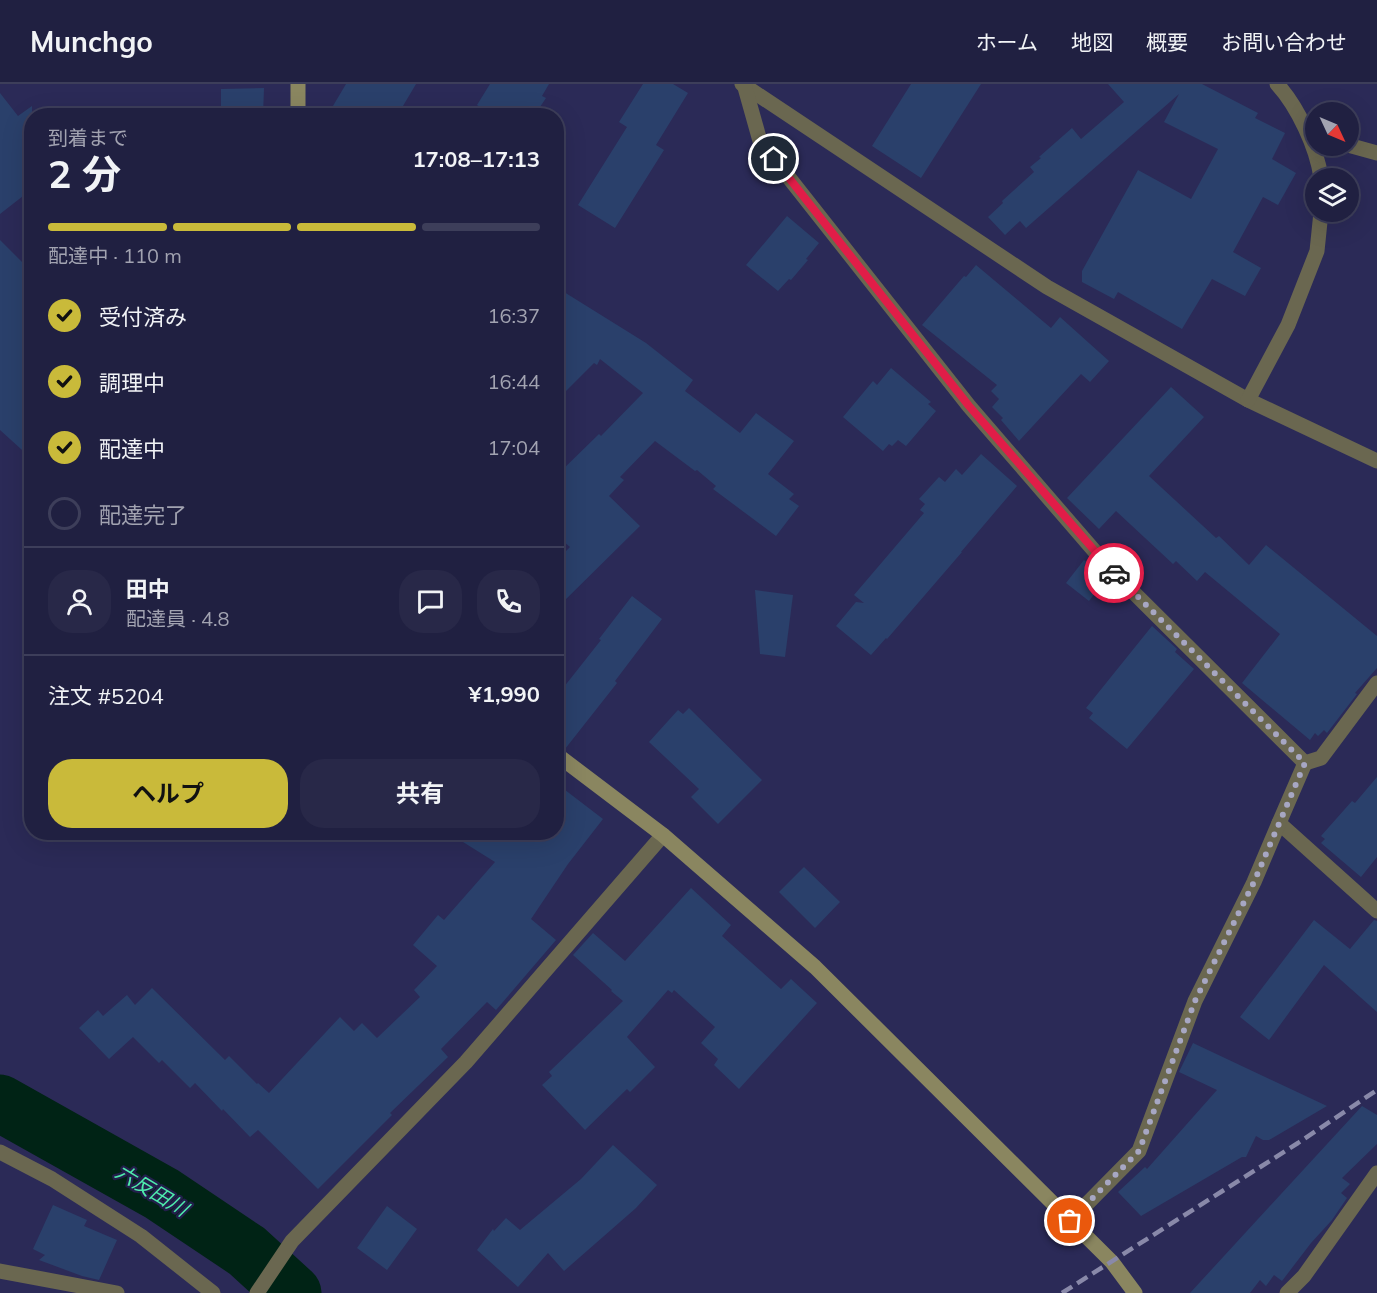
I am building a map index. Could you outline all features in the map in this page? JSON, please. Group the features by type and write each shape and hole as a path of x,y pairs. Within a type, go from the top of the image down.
{"street":[{"path":"298,84 298,108"},
{"path":"744,84 1047,286 1248,400 1377,461"},
{"path":"744,84 760,141 969,406 1110,569 1305,763"},
{"path":"1277,84 1305,124"},
{"path":"1359,148 1377,153"},
{"path":"1248,400 1288,325 1317,250 1320,222"},
{"path":"1070,1221 1139,1151 1195,1001 1254,882 1305,763 1321,758 1377,684"},
{"path":"564,760 663,835 815,968 1112,1262 1135,1293"},
{"path":"1279,823 1377,910"},
{"path":"257,1293 292,1241 466,1062 663,835"},
{"path":"0,1152 52,1179 141,1236 213,1293"},
{"path":"1287,1293 1304,1276 1377,1173"},
{"path":"0,1271 117,1293"}],"building":[{"path":"346,84 416,84 402,108 332,108"},
{"path":"490,84 549,84 542,96 546,98 539,108 481,108 477,105"},
{"path":"643,84 673,84 688,93 656,145 664,150 615,228 578,205 627,127 619,122"},
{"path":"911,84 981,84 921,178 872,146"},
{"path":"1108,84 1202,84 1258,113 1255,118 1285,133 1272,159 1296,173 1278,205 1263,197 1233,252 1261,268 1245,296 1212,279 1182,329 1118,292 1114,299 1082,282 1082,271 1138,170 1191,199 1218,149 1164,122 1179,94 1026,228 1020,221 1005,235 988,217 1034,172 1030,167 1041,158 1039,157 1072,128 1081,139 1124,102"},
{"path":"264,88 263,108 221,108 221,89"},
{"path":"0,93 18,116 24,112 24,195 0,214"},
{"path":"787,216 819,243 791,280 789,279 778,291 746,265"},
{"path":"0,240 24,264 24,452 0,430"},
{"path":"976,265 1051,328 1060,317 1109,361 1090,382 1081,374 1019,441 992,407 999,399 991,391 997,385 922,325"},
{"path":"564,292 646,343 693,380 685,391 740,433 756,413 794,441 768,474 794,494 789,499 799,506 776,536 713,489 716,486 697,470 695,471 655,441 620,477 624,480 609,496 640,526 564,601 564,553 570,547 564,542 564,468 599,434 601,436 643,393 600,359 597,365 594,363 564,393"},
{"path":"891,368 931,402 928,404 936,411 906,446 898,440 892,446 889,444 883,451 843,417 873,381 877,385"},
{"path":"1171,387 1204,417 1149,476 1249,565 1266,545 1377,636 1377,668 1355,693 1357,694 1327,733 1324,730 1318,736 1315,733 1310,740 1242,683 1280,634 1205,572 1197,581 1176,561 1173,564 1116,511 1099,529 1067,498"},
{"path":"981,454 1017,486 871,655 836,626 856,602 864,603 854,595 924,513 920,510 925,504 919,499 939,477 945,482 956,469 962,475"},
{"path":"1084,560 1106,579 1089,601 1066,583"},
{"path":"755,590 793,595 785,657 760,654"},
{"path":"632,596 662,619 615,681 617,683 565,749 564,687 601,640 599,639"},
{"path":"1152,626 1177,649 1175,652 1194,669 1127,749 1089,718 1093,713 1086,708"},
{"path":"689,708 762,780 718,824 691,797 699,789 649,742 678,710 683,714"},
{"path":"1377,777 1377,857 1361,877 1321,843 1325,839 1321,836 1352,801 1355,803"},
{"path":"564,789 603,819 568,864 531,919 556,940 496,1010 487,1002 441,1049 448,1057 390,1113 392,1115 318,1189 258,1130 250,1137 195,1083 190,1088 162,1060 159,1063 133,1037 109,1059 79,1028 98,1010 103,1016 127,995 135,1005 152,988 225,1060 229,1056 269,1093 340,1017 354,1031 362,1023 377,1038 420,997 414,990 437,966 413,945 438,915 444,920 495,862 460,840 564,840"},
{"path":"804,867 840,902 815,928 779,892"},
{"path":"691,888 731,925 722,936 781,989 791,979 817,1003 739,1089 714,1065 718,1059 701,1043 715,1027 674,990 672,993 668,990 627,1037 655,1067 630,1092 627,1089 585,1130 542,1085 552,1076 549,1072 623,1001 573,955 593,933 625,961"},
{"path":"1314,920 1350,949 1374,920 1377,921 1377,1012 1324,965 1269,1040 1240,1017"},
{"path":"1193,1043 1327,1106 1269,1140 1256,1136 1246,1157 1242,1157 1141,1216 1118,1192 1145,1167 1147,1169 1217,1090 1179,1072"},
{"path":"1362,1106 1377,1115 1377,1144 1342,1178 1350,1184 1341,1193 1347,1198 1282,1281 1274,1275 1266,1286 1260,1280 1250,1293 1190,1293"},
{"path":"613,1145 657,1185 636,1208 564,1271 548,1253 518,1287 477,1250 493,1229 494,1231 506,1218 520,1230 581,1179"},
{"path":"53,1205 87,1220 84,1226 117,1240 99,1280 39,1260 45,1255 33,1249"},
{"path":"387,1206 417,1229 387,1270 357,1248"}],"waterway":[{"name":"六反田川","path":"0,1103 162,1194 247,1251 293,1293"}],"railway":[{"path":"1062,1293 1377,1090"}],"way so far":[{"path":"1070,1221 1139,1151 1195,1001 1254,882 1305,763 1114,573"}],"route":[{"path":"774,159 969,406 1114,573"}]}
